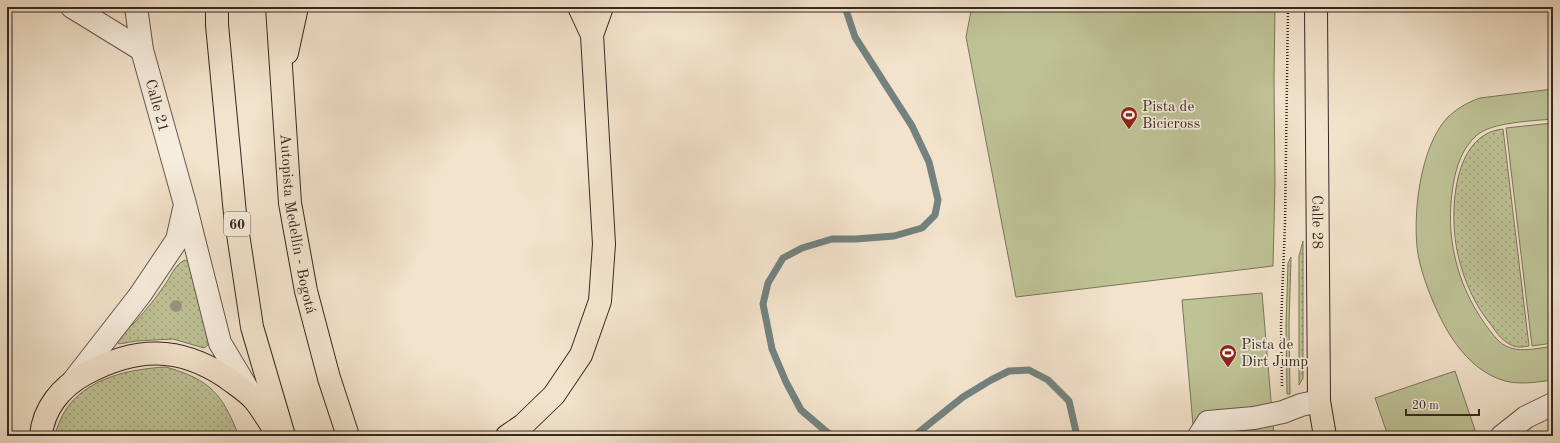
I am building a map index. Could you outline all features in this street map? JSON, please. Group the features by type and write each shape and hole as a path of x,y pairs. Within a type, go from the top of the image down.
{"main road":[{"name":"60","path":"217,7 217,25 235,214 251,319 284,436"},
{"name":"Autopista Medellín - Bogotá","path":"277,7 290,203 306,291 329,378 348,436"},
{"path":"282,77 297,7"},
{"path":"508,436 523,425 554,395 581,356 600,301 604,244 592,35 579,7"},
{"path":"592,35 602,7"},
{"name":"Calle 28","path":"1316,7 1319,401 1325,436"},
{"path":"41,436 46,414 57,397 73,381 90,371 123,358 143,354 172,354 198,362 218,372 254,400 278,436"}],"street":[{"path":"72,7 142,50"},
{"name":"Calle 21","path":"136,7 142,50 185,204 220,344 254,400"},
{"path":"73,381 140,295 177,240 185,204"},
{"path":"1199,436 1208,422 1254,418 1283,412 1301,404 1319,401"},
{"path":"1502,436 1526,417 1553,404"}],"path":[{"path":"1283,412 1281,325 1285,224 1288,7"}],"green space":[{"name":"Pista de Bicicross","path":"974,7 1275,7 1275,182 1273,266 1016,297 966,37 971,11"},
{"path":"1553,89 1553,119 1492,127 1477,135 1467,146 1460,158 1453,186 1451,222 1455,258 1467,292 1485,324 1499,341 1516,349 1526,350 1553,346 1553,380 1517,383 1505,381 1490,375 1478,367 1456,344 1440,317 1428,289 1418,254 1416,238 1417,202 1424,164 1430,146 1447,118 1458,109 1480,98"},
{"path":"1553,123 1553,343 1532,346 1506,128"},
{"path":"1503,129 1529,346 1522,347 1513,346 1503,339 1496,332 1475,302 1463,274 1455,239 1455,200 1458,180 1464,161 1473,145 1486,134"},
{"path":"1303,241 1303,378 1299,385 1299,256"},
{"path":"1291,257 1289,325 1290,394 1287,394 1286,325 1288,263"},
{"path":"185,260 189,262 208,345 204,348 173,339 136,341 119,344 116,341 118,338 134,324 161,290 175,268"},
{"name":"Pista de Dirt Jump","path":"1262,293 1274,436 1194,436 1182,300"},
{"path":"166,367 194,377 213,391 227,409 239,436 54,436 61,418 67,408 76,397 87,389 99,382 125,373"},
{"path":"1455,371 1477,436 1388,436 1375,398"}],"waterway":[{"path":"834,436 828,433 801,410 786,382 772,349 763,304 768,283 783,258 802,248 832,239 894,236 922,228 935,215 938,200 929,162 912,126 855,37 845,7"},
{"path":"914,436 963,397 991,380 1009,371 1029,370 1048,380 1069,401 1077,436"}],"place":[{"name":"Pista de Bicicross","path":"1129,130"},
{"name":"Pista de Dirt Jump","path":"1228,368"}]}
